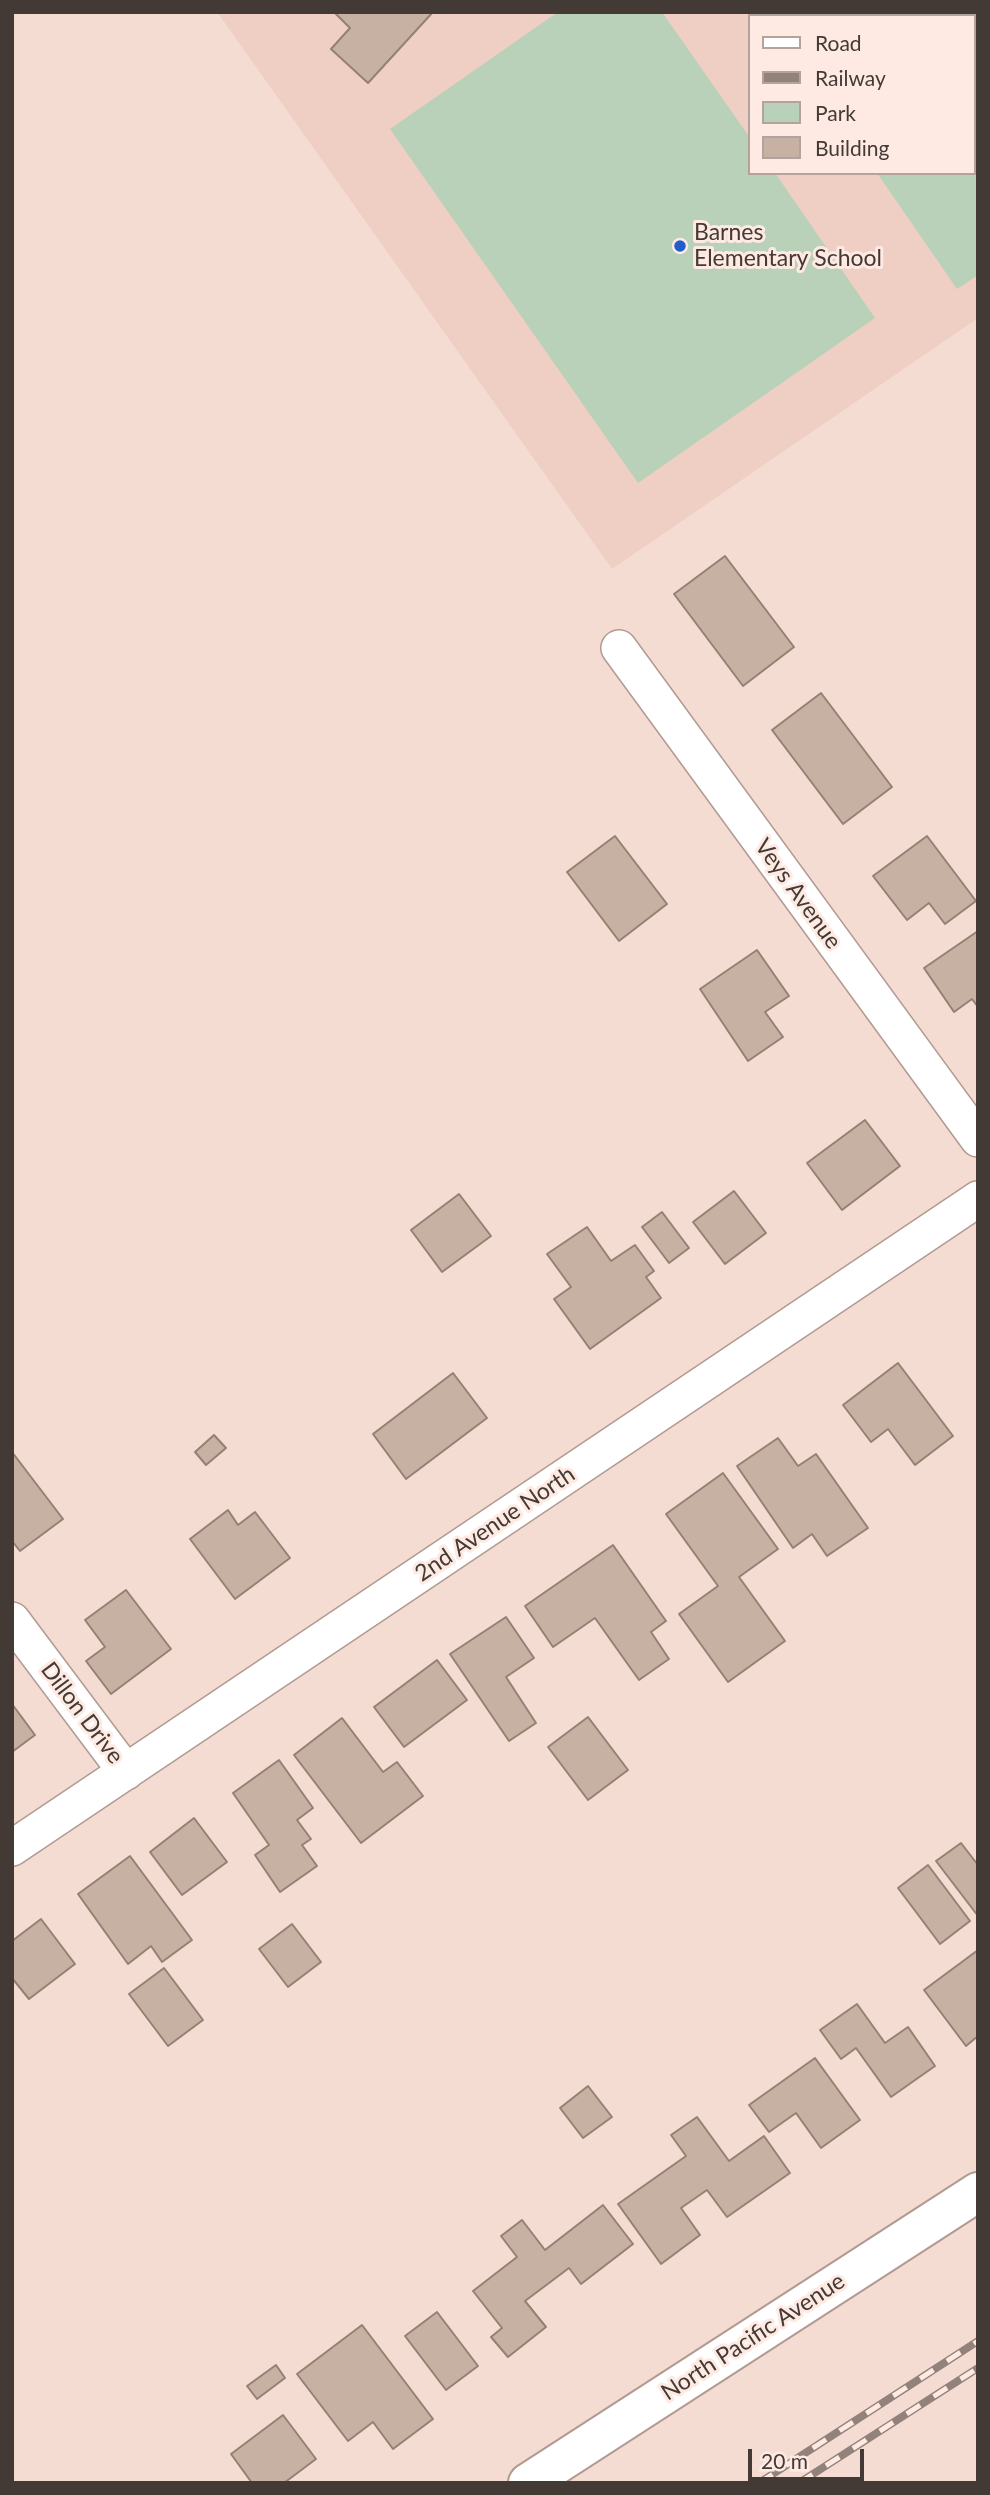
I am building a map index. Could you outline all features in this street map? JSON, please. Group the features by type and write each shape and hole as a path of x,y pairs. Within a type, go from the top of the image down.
{"street":[{"name":"Veys Avenue","path":"619,648 978,1139"},
{"name":"2nd Avenue North","path":"12,1848 978,1199"},
{"name":"Dillon Drive","path":"12,1620 126,1772"},
{"name":"North Pacific Avenue","path":"528,2483 978,2192"}],"shaded area":[{"name":"Barnes Elementary School","path":"217,12 978,12 978,318 612,569"}],"green space":[{"path":"558,12 662,12 748,135 748,175 776,175 875,318 638,483 390,129"},
{"path":"766,12 917,14 768,14"},
{"path":"976,162 978,165 978,275 957,289 878,175 976,175"}],"building":[{"path":"334,12 433,12 368,83 331,49 350,28"},
{"path":"959,12 978,12 978,39 976,14"},
{"path":"725,556 794,647 743,686 674,594"},
{"path":"821,693 892,787 843,824 772,730"},
{"path":"615,836 667,904 619,941 567,872"},
{"path":"927,836 976,901 945,924 929,903 907,920 873,876"},
{"path":"978,931 978,1007 972,999 954,1012 924,968"},
{"path":"757,950 789,996 765,1012 783,1037 748,1061 700,989"},
{"path":"865,1120 900,1166 842,1210 807,1163"},
{"path":"734,1191 766,1233 725,1264 693,1222"},
{"path":"459,1194 491,1236 442,1272 411,1230"},
{"path":"662,1212 689,1248 669,1263 642,1227"},
{"path":"587,1227 611,1261 635,1245 654,1271 646,1277 661,1298 590,1349 554,1299 571,1287 547,1254"},
{"path":"898,1363 953,1436 915,1465 888,1429 871,1442 843,1405"},
{"path":"453,1373 487,1418 406,1479 373,1434"},
{"path":"214,1435 226,1448 206,1465 195,1452"},
{"path":"778,1438 798,1466 816,1454 868,1528 827,1556 812,1534 793,1548 737,1466"},
{"path":"12,1452 63,1519 20,1551 12,1541"},
{"path":"723,1473 778,1549 739,1577 785,1641 728,1682 679,1614 718,1586 666,1514"},
{"path":"228,1510 238,1525 255,1512 290,1558 235,1599 190,1539"},
{"path":"613,1545 666,1621 651,1632 669,1659 639,1680 595,1618 553,1647 525,1606"},
{"path":"126,1590 171,1649 111,1694 86,1661 105,1647 85,1620"},
{"path":"506,1617 534,1658 506,1677 536,1723 509,1741 450,1654"},
{"path":"437,1660 467,1700 404,1747 374,1707"},
{"path":"12,1704 35,1735 12,1752"},
{"path":"588,1717 628,1770 588,1800 548,1747"},
{"path":"342,1718 383,1772 397,1762 423,1796 361,1843 294,1755"},
{"path":"279,1760 313,1808 297,1820 311,1839 302,1845 317,1866 280,1892 255,1855 269,1845 233,1793"},
{"path":"194,1818 227,1862 182,1895 150,1852"},
{"path":"961,1843 978,1865 978,1916 936,1861"},
{"path":"130,1856 192,1940 162,1962 151,1946 128,1964 78,1894"},
{"path":"928,1865 970,1921 940,1944 898,1888"},
{"path":"41,1919 75,1964 29,1999 12,1978 12,1941"},
{"path":"292,1924 321,1962 288,1987 259,1949"},
{"path":"978,1950 978,2036 966,2046 924,1990"},
{"path":"164,1968 203,2020 168,2046 129,1994"},
{"path":"857,2004 885,2043 908,2027 935,2066 891,2097 856,2048 841,2059 820,2030"},
{"path":"815,2058 860,2120 821,2148 796,2113 769,2132 749,2105"},
{"path":"588,2086 612,2117 583,2138 560,2108"},
{"path":"697,2117 729,2161 764,2136 790,2173 727,2217 707,2190 681,2208 700,2235 661,2264 618,2204 686,2156 671,2135"},
{"path":"603,2205 633,2244 581,2284 569,2268 525,2301 546,2327 508,2357 491,2337 502,2328 473,2291 517,2257 501,2236 522,2220 545,2250"},
{"path":"437,2312 478,2366 446,2390 405,2336"},
{"path":"362,2325 433,2419 393,2449 373,2422 348,2441 297,2374"},
{"path":"276,2365 285,2378 257,2399 247,2386"},
{"path":"283,2415 316,2459 284,2483 252,2483 231,2454"}],"railway":[{"path":"759,2483 978,2341"},
{"path":"799,2483 978,2368"}],"place":[{"name":"Barnes Elementary School","path":"680,246"}]}
